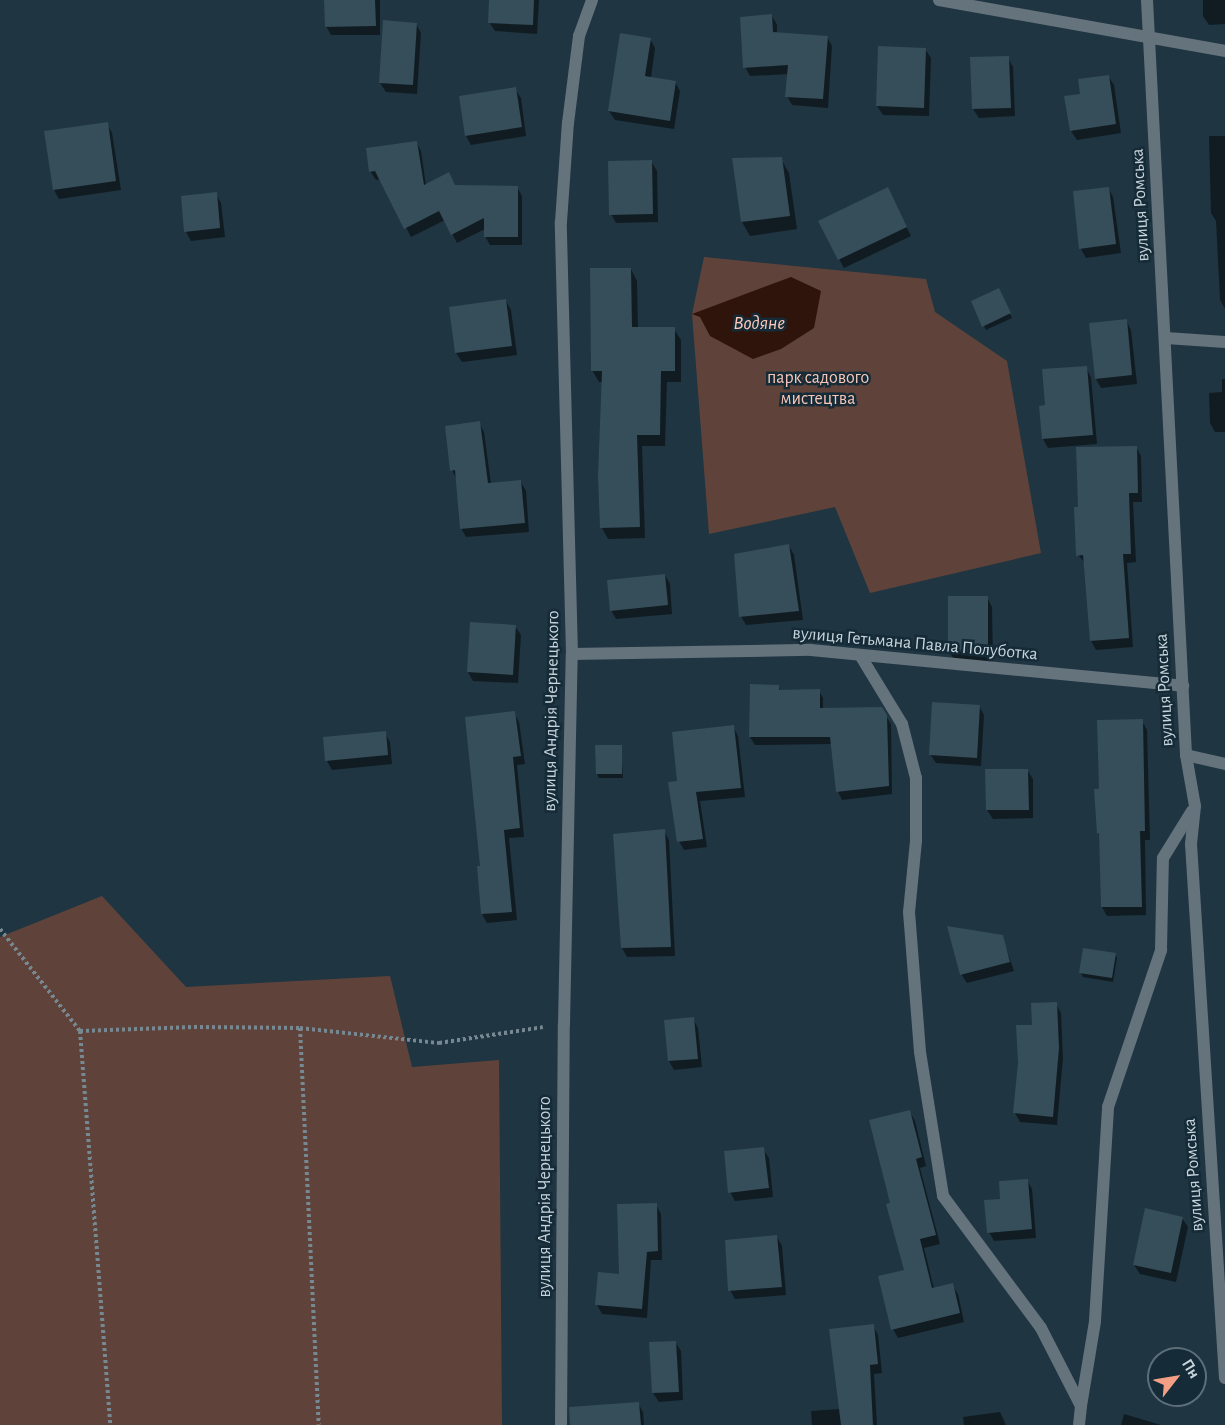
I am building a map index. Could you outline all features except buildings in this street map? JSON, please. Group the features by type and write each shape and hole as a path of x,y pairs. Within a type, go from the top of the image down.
{"street":[{"name":"вулиця Андрія Чернецького","path":"561,1425 564,1024 572,654 561,222 568,123 579,36 592,0"},
{"path":"939,0 1149,40 1225,51"},
{"name":"вулиця Ромська","path":"1147,0 1186,755 1195,806 1191,844 1225,1378"},
{"path":"1166,338 1225,342"},
{"name":"вулиця Гетьмана Павла Полуботка","path":"572,654 811,650 1183,686"},
{"path":"860,655 902,724 916,778 916,841 909,912 920,1052 943,1196 1041,1328 1082,1406"},
{"path":"1186,755 1225,764"},
{"path":"1079,1425 1095,1321 1108,1107 1161,950 1163,858 1195,806"}],"path":[{"path":"0,929 80,1031 110,1425"},
{"path":"80,1031 194,1027 300,1028 439,1043 564,1024"},
{"path":"300,1028 319,1425"}],"green space":[{"name":"парк садового мистецтва","path":"704,257 926,279 935,312 1007,361 1041,553 870,593 835,507 709,534 692,314"},
{"path":"102,896 186,987 390,976 412,1067 499,1060 502,1425 0,1425 0,937"}],"water":[{"name":"Водяне","path":"791,277 821,291 814,328 781,349 753,359 710,336 700,317 692,314"}]}
